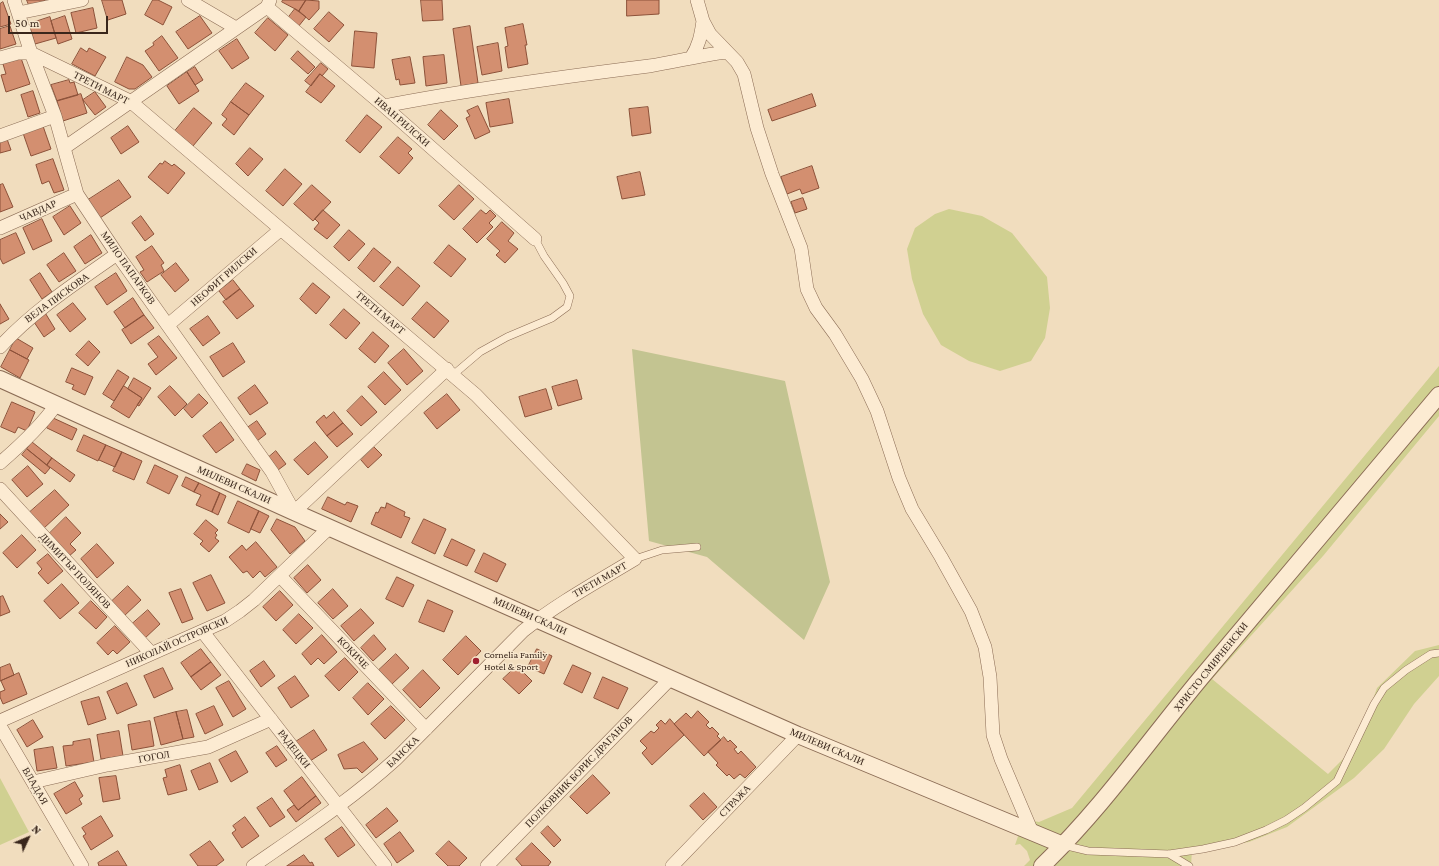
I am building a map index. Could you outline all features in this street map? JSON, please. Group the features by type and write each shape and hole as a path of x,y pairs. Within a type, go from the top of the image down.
{"street":[{"name":"МИЛО ПАПАРКОВ","path":"14,0 31,53 55,116 77,194 117,254 272,472 294,512"},
{"path":"18,14 82,0"},
{"path":"188,0 236,28"},
{"path":"691,58 701,37 702,21 698,0"},
{"path":"64,148 236,28 268,3"},
{"name":"ИВАН РИЛСКИ","path":"268,3 535,239"},
{"path":"702,21 710,34 737,62 744,74 757,128 772,174 801,248 807,289 816,308 835,334 862,379 876,411 898,478 912,508 941,557 973,618 985,647 990,677 993,735 1001,759 1032,832"},
{"path":"384,106 577,75 663,64 709,54 727,52"},
{"path":"0,58 18,53 31,53"},
{"name":"ТРЕТИ МАРТ","path":"31,53 130,101 476,395 635,559 558,605 538,620"},
{"path":"0,136 55,116"},
{"name":"ЧАВДАР","path":"0,228 77,194"},
{"name":"НЕОФИТ РИЛСКИ","path":"168,325 280,230"},
{"name":"ВЕЛА ПИСКОВА","path":"0,347 38,310 117,254"},
{"path":"294,512 450,372"},
{"name":"МИЛЕВИ СКАЛИ","path":"0,379 294,512 798,735 1064,845"},
{"name":"ХРИСТО СМИРНЕНСКИ","path":"1042,866 1064,845 1114,788 1198,681 1439,395"},
{"path":"0,463 44,422 56,405"},
{"name":"ДИМИТЪР ПОЛЯНОВ","path":"0,489 151,653"},
{"name":"НИКОЛАЙ ОСТРОВСКИ","path":"0,721 225,621 240,611 280,576 330,527"},
{"name":"КОКИЧЕ","path":"280,576 426,729"},
{"name":"БАНСКА","path":"254,866 338,807 374,779 524,631 538,620"},
{"name":"РАДЕЦКИ","path":"203,632 385,866"},
{"name":"ПОЛКОВНИК БОРИС ДРАГАНОВ","path":"487,866 671,678"},
{"name":"ГОГОЛ","path":"32,782 106,765 208,748 271,719"},
{"name":"ВЛАДАЯ","path":"0,726 82,866"},
{"name":"СТРАЖА","path":"672,866 798,735"}],"lane":[{"path":"450,372 480,352 507,337 552,318 567,307 570,296 563,283 544,256 535,239"},
{"path":"635,559 662,550 697,547"},
{"path":"1064,845 1088,851 1169,854 1235,842 1266,830 1286,820 1304,808 1337,781 1374,704 1384,688 1406,670 1431,654 1439,653"},
{"path":"1169,854 1189,866"}],"green space":[{"path":"949,209 982,216 1012,233 1047,277 1050,308 1045,338 1031,361 1000,371 969,361 941,345 923,314 912,279 907,249 915,228 935,214"},
{"path":"632,349 785,381 830,582 804,640 707,557 649,541"},
{"path":"1439,366 1439,416 1323,556 1212,679 1328,774 1345,757 1363,728 1377,688 1415,651 1439,645 1439,676 1414,704 1384,749 1354,778 1287,827 1249,842 1192,850 1191,866 1024,866 1030,860 1027,851 1020,844 1015,845 1024,819 1039,822 1072,808"},
{"path":"0,778 29,832 0,845"}],"building":[{"path":"27,0 45,0 45,1 29,5"},
{"path":"102,0 122,0 126,14 108,20"},
{"path":"153,0 158,0 172,7 163,25 145,15"},
{"path":"283,0 306,0 299,11 282,2"},
{"path":"306,0 319,1 319,9 309,20 299,11"},
{"path":"421,0 442,0 443,20 423,21"},
{"path":"627,0 659,0 659,14 627,16"},
{"path":"3,2 11,24 0,27 0,4"},
{"path":"93,8 97,28 76,33 71,13"},
{"path":"295,9 306,17 298,27 288,18"},
{"path":"329,12 344,25 329,42 314,29"},
{"path":"65,16 72,39 58,44 51,21"},
{"path":"200,16 212,33 188,49 176,32"},
{"path":"50,17 56,38 35,44 29,24"},
{"path":"268,18 288,35 275,51 255,33"},
{"path":"523,24 527,45 525,45 528,64 508,68 505,47 508,46 505,28"},
{"path":"10,26 16,44 0,49 0,29"},
{"path":"470,26 478,83 461,86 453,29"},
{"path":"355,31 377,33 374,68 352,66"},
{"path":"162,36 178,58 159,71 145,51 154,45 153,43"},
{"path":"237,39 249,58 232,69 219,51"},
{"path":"498,43 502,71 482,75 477,47"},
{"path":"81,48 87,52 89,48 106,57 95,76 72,64"},
{"path":"298,51 315,67 308,74 291,59"},
{"path":"444,55 447,83 426,86 423,57"},
{"path":"127,57 143,65 152,77 135,89 129,89 115,82"},
{"path":"410,57 415,83 400,85 399,79 396,80 392,60"},
{"path":"21,58 30,84 6,92 1,75 6,74 3,64"},
{"path":"321,63 328,69 322,76 320,74 311,86 305,81"},
{"path":"195,67 203,80 195,85 187,72"},
{"path":"187,72 199,91 179,104 167,86"},
{"path":"320,74 335,86 321,103 306,92"},
{"path":"69,80 70,83 74,82 78,95 57,101 51,85"},
{"path":"246,83 264,96 249,115 231,102"},
{"path":"33,91 40,113 28,117 21,95"},
{"path":"95,92 106,107 95,115 83,100"},
{"path":"81,94 87,113 63,121 57,101"},
{"path":"812,94 816,106 772,121 768,110"},
{"path":"509,99 513,123 490,127 486,103"},
{"path":"231,102 249,115 234,135 222,125 227,119 222,115"},
{"path":"478,106 490,132 475,139 466,118 470,116 467,111"},
{"path":"648,107 651,133 632,136 629,109"},
{"path":"194,108 212,123 193,146 175,131"},
{"path":"441,110 458,126 444,140 428,125"},
{"path":"367,115 382,127 360,153 346,141"},
{"path":"43,126 51,149 31,156 23,133"},
{"path":"128,126 139,142 121,154 111,138"},
{"path":"398,137 412,149 408,153 413,158 399,174 380,157"},
{"path":"7,139 11,150 0,153 0,141"},
{"path":"250,148 263,159 248,176 236,164"},
{"path":"53,159 64,190 54,193 49,181 42,184 36,165"},
{"path":"165,161 172,166 174,164 185,173 168,194 148,177 160,163 162,164"},
{"path":"812,166 819,188 802,194 800,189 787,194 781,177"},
{"path":"285,169 302,184 283,206 266,191"},
{"path":"640,172 645,195 622,199 617,177"},
{"path":"119,180 131,197 100,218 88,200"},
{"path":"3,184 13,207 0,212 0,185"},
{"path":"312,185 331,202 313,221 294,204"},
{"path":"459,185 474,199 454,220 439,206"},
{"path":"803,198 807,209 795,213 791,202"},
{"path":"70,206 81,223 64,235 53,217"},
{"path":"323,210 340,225 327,239 314,229 319,223 315,219"},
{"path":"481,210 486,214 490,210 496,216 489,223 493,227 477,243 463,229"},
{"path":"141,216 154,234 145,241 132,223"},
{"path":"42,219 52,241 33,250 23,228"},
{"path":"502,222 514,233 508,241 518,249 505,263 496,255 500,251 487,239"},
{"path":"349,230 365,244 349,261 334,247"},
{"path":"16,233 25,253 3,264 0,258 0,240"},
{"path":"91,235 102,253 85,264 74,247"},
{"path":"449,245 466,259 451,277 434,263"},
{"path":"152,246 164,263 161,265 164,271 147,282 140,272 144,270 136,257"},
{"path":"374,248 391,262 374,282 358,268"},
{"path":"64,253 76,271 59,282 47,265"},
{"path":"176,263 189,280 175,292 161,275"},
{"path":"398,267 420,286 403,306 380,287"},
{"path":"40,273 52,292 42,299 30,280"},
{"path":"116,273 127,291 107,305 95,287"},
{"path":"233,280 240,289 226,300 219,291"},
{"path":"313,283 330,297 316,314 300,299"},
{"path":"240,289 254,306 237,319 223,302"},
{"path":"133,298 144,315 125,328 114,312"},
{"path":"427,302 449,321 434,338 412,319"},
{"path":"73,303 86,319 70,332 57,315"},
{"path":"0,304 9,319 0,324"},
{"path":"344,309 360,323 346,339 330,325"},
{"path":"44,311 55,329 44,337 32,319"},
{"path":"144,315 154,328 131,344 122,330"},
{"path":"208,316 220,333 203,346 190,329"},
{"path":"373,332 389,346 375,363 359,349"},
{"path":"159,336 177,358 156,375 148,364 158,357 148,344"},
{"path":"16,338 33,348 27,359 10,350"},
{"path":"89,341 100,352 88,366 76,355"},
{"path":"233,343 245,362 223,377 210,357"},
{"path":"404,349 423,371 407,385 388,363"},
{"path":"10,350 29,360 20,378 1,367"},
{"path":"72,368 93,377 85,395 72,389 74,385 66,382"},
{"path":"118,370 129,377 114,401 103,394"},
{"path":"384,372 401,390 385,405 368,387"},
{"path":"134,378 151,388 139,406 137,405 142,398 128,389"},
{"path":"577,380 582,399 558,406 552,387"},
{"path":"255,385 268,403 250,415 238,398"},
{"path":"124,386 142,398 129,418 111,407"},
{"path":"170,386 187,404 175,416 158,397"},
{"path":"546,389 552,409 525,417 519,397"},
{"path":"199,394 208,403 192,418 184,409"},
{"path":"447,394 460,410 437,429 424,413"},
{"path":"362,396 377,412 361,426 347,411"},
{"path":"12,402 35,412 27,431 18,427 15,433 1,427"},
{"path":"334,412 343,423 327,436 316,422 324,415 326,418"},
{"path":"51,417 77,429 72,440 47,428"},
{"path":"257,421 266,434 257,441 247,428"},
{"path":"221,422 234,440 216,453 203,436"},
{"path":"343,423 353,434 337,447 327,436"},
{"path":"84,435 106,445 98,461 77,451"},
{"path":"32,442 52,458 47,465 27,449"},
{"path":"315,442 328,457 308,475 294,460"},
{"path":"106,445 122,452 115,467 99,460"},
{"path":"374,447 382,455 368,468 361,460"},
{"path":"27,449 50,468 45,474 22,455"},
{"path":"276,451 286,464 278,470 269,457"},
{"path":"122,452 142,461 134,480 113,471"},
{"path":"52,458 75,475 70,482 47,465"},
{"path":"247,464 260,470 256,481 242,474"},
{"path":"155,465 178,476 169,494 147,483"},
{"path":"28,466 43,484 27,497 12,480"},
{"path":"186,477 199,483 194,492 182,486"},
{"path":"199,483 220,493 212,512 196,505 201,495 194,492"},
{"path":"55,490 69,505 44,528 30,512"},
{"path":"220,493 226,496 218,515 212,512"},
{"path":"328,497 345,505 347,502 358,506 351,522 322,509"},
{"path":"238,501 259,511 249,533 228,523"},
{"path":"387,503 405,512 404,516 410,518 401,538 371,524 376,512 378,513 381,507 385,508"},
{"path":"259,511 269,516 260,533 251,529"},
{"path":"0,514 8,522 0,529"},
{"path":"66,517 81,533 70,544 76,550 68,557 47,536"},
{"path":"277,519 295,527 305,541 290,554 271,530"},
{"path":"424,519 446,529 435,554 412,543"},
{"path":"206,520 218,530 215,533 217,535 215,538 219,541 209,552 200,544 203,541 194,534"},
{"path":"22,535 36,550 17,568 3,553"},
{"path":"452,539 475,550 467,566 444,556"},
{"path":"256,542 277,567 265,577 260,571 253,578 247,571 243,573 229,557 242,545 246,550"},
{"path":"97,544 114,563 97,578 81,559"},
{"path":"484,553 506,564 497,582 475,572"},
{"path":"48,554 63,571 48,584 38,573 42,569 37,563"},
{"path":"308,565 321,580 307,593 294,578"},
{"path":"211,575 225,603 207,611 193,583"},
{"path":"397,577 414,585 403,607 386,599"},
{"path":"62,584 79,603 60,619 44,601"},
{"path":"128,586 141,600 123,617 110,603"},
{"path":"181,589 193,619 182,623 169,593"},
{"path":"333,589 348,606 333,619 318,603"},
{"path":"280,591 293,605 276,621 263,607"},
{"path":"3,596 10,612 0,616 0,597"},
{"path":"428,600 453,611 444,632 419,622"},
{"path":"91,601 107,617 96,629 79,613"},
{"path":"361,609 374,623 354,641 341,626"},
{"path":"148,610 160,624 144,639 131,625"},
{"path":"299,614 313,628 296,644 283,630"},
{"path":"115,626 130,642 117,654 113,650 108,655 97,643"},
{"path":"322,635 337,652 324,664 318,658 311,665 302,654"},
{"path":"374,635 386,649 373,661 361,648"},
{"path":"466,636 481,651 458,675 443,660"},
{"path":"201,649 211,662 191,677 181,663"},
{"path":"537,649 552,656 544,674 528,667"},
{"path":"396,654 409,668 392,684 379,670"},
{"path":"345,658 358,672 339,691 325,676"},
{"path":"264,661 275,676 261,687 250,671"},
{"path":"211,662 221,675 201,690 191,677"},
{"path":"10,664 14,675 0,681 0,668"},
{"path":"573,665 591,673 582,693 564,684"},
{"path":"517,666 532,681 519,694 503,679"},
{"path":"163,668 173,689 154,698 144,676"},
{"path":"423,670 440,688 420,708 403,690"},
{"path":"19,673 27,694 3,704 0,697 0,692 5,690 1,681"},
{"path":"295,676 309,696 291,708 278,688"},
{"path":"603,677 628,688 618,709 594,698"},
{"path":"229,681 246,709 233,717 216,688"},
{"path":"127,683 137,705 117,714 107,692"},
{"path":"368,683 384,699 368,715 353,698"},
{"path":"99,697 106,719 88,725 81,702"},
{"path":"214,706 223,725 205,734 196,714"},
{"path":"391,706 405,720 385,739 371,724"},
{"path":"187,710 194,737 183,739 176,712"},
{"path":"698,711 709,722 706,725 710,729 712,727 719,734 717,736 721,740 704,756 674,724 686,713 691,718"},
{"path":"176,712 183,739 161,745 154,718"},
{"path":"670,719 684,735 652,765 642,753 647,748 640,741 651,731 654,733 659,728 656,725 661,720 665,724"},
{"path":"33,720 43,737 27,747 17,730"},
{"path":"150,721 154,746 132,750 128,725"},
{"path":"314,730 327,750 307,763 294,743"},
{"path":"119,731 123,756 101,759 97,735"},
{"path":"724,737 728,742 730,740 737,747 734,749 738,754 741,751 756,767 745,778 740,774 734,779 729,774 727,776 716,765 718,763 708,752"},
{"path":"90,739 94,762 66,766 63,746 73,745 73,742"},
{"path":"364,742 378,759 362,773 357,768 344,769 338,755"},
{"path":"277,746 287,760 276,767 266,753"},
{"path":"53,747 57,768 37,771 34,750"},
{"path":"236,751 248,772 231,782 219,760"},
{"path":"210,763 218,782 199,790 191,771"},
{"path":"180,765 187,790 168,795 163,778 167,777 165,770"},
{"path":"593,775 610,793 587,814 570,797"},
{"path":"116,776 120,799 103,802 99,778"},
{"path":"302,777 316,796 298,810 284,791"},
{"path":"75,782 83,796 79,799 82,804 66,814 54,794"},
{"path":"704,793 717,807 703,820 690,806"},
{"path":"316,796 321,803 296,822 287,810 294,805 298,810"},
{"path":"272,798 285,817 270,827 257,808"},
{"path":"387,808 398,821 376,838 366,825"},
{"path":"101,816 113,836 91,850 83,836 86,834 82,828"},
{"path":"245,817 259,836 242,848 232,833 236,830 233,826"},
{"path":"548,826 561,840 554,847 541,833"},
{"path":"342,827 355,845 338,857 325,839"},
{"path":"400,832 414,851 397,863 384,844"},
{"path":"210,841 224,860 216,866 198,866 190,855"},
{"path":"449,841 467,858 459,866 448,866 436,854"},
{"path":"532,843 551,862 548,866 522,866 516,859"},
{"path":"118,851 127,866 99,866 98,863"},
{"path":"304,855 310,863 312,862 314,866 287,866"}],"place":[{"name":"Cornelia Family Hotel & Sport","path":"476,661"}]}
